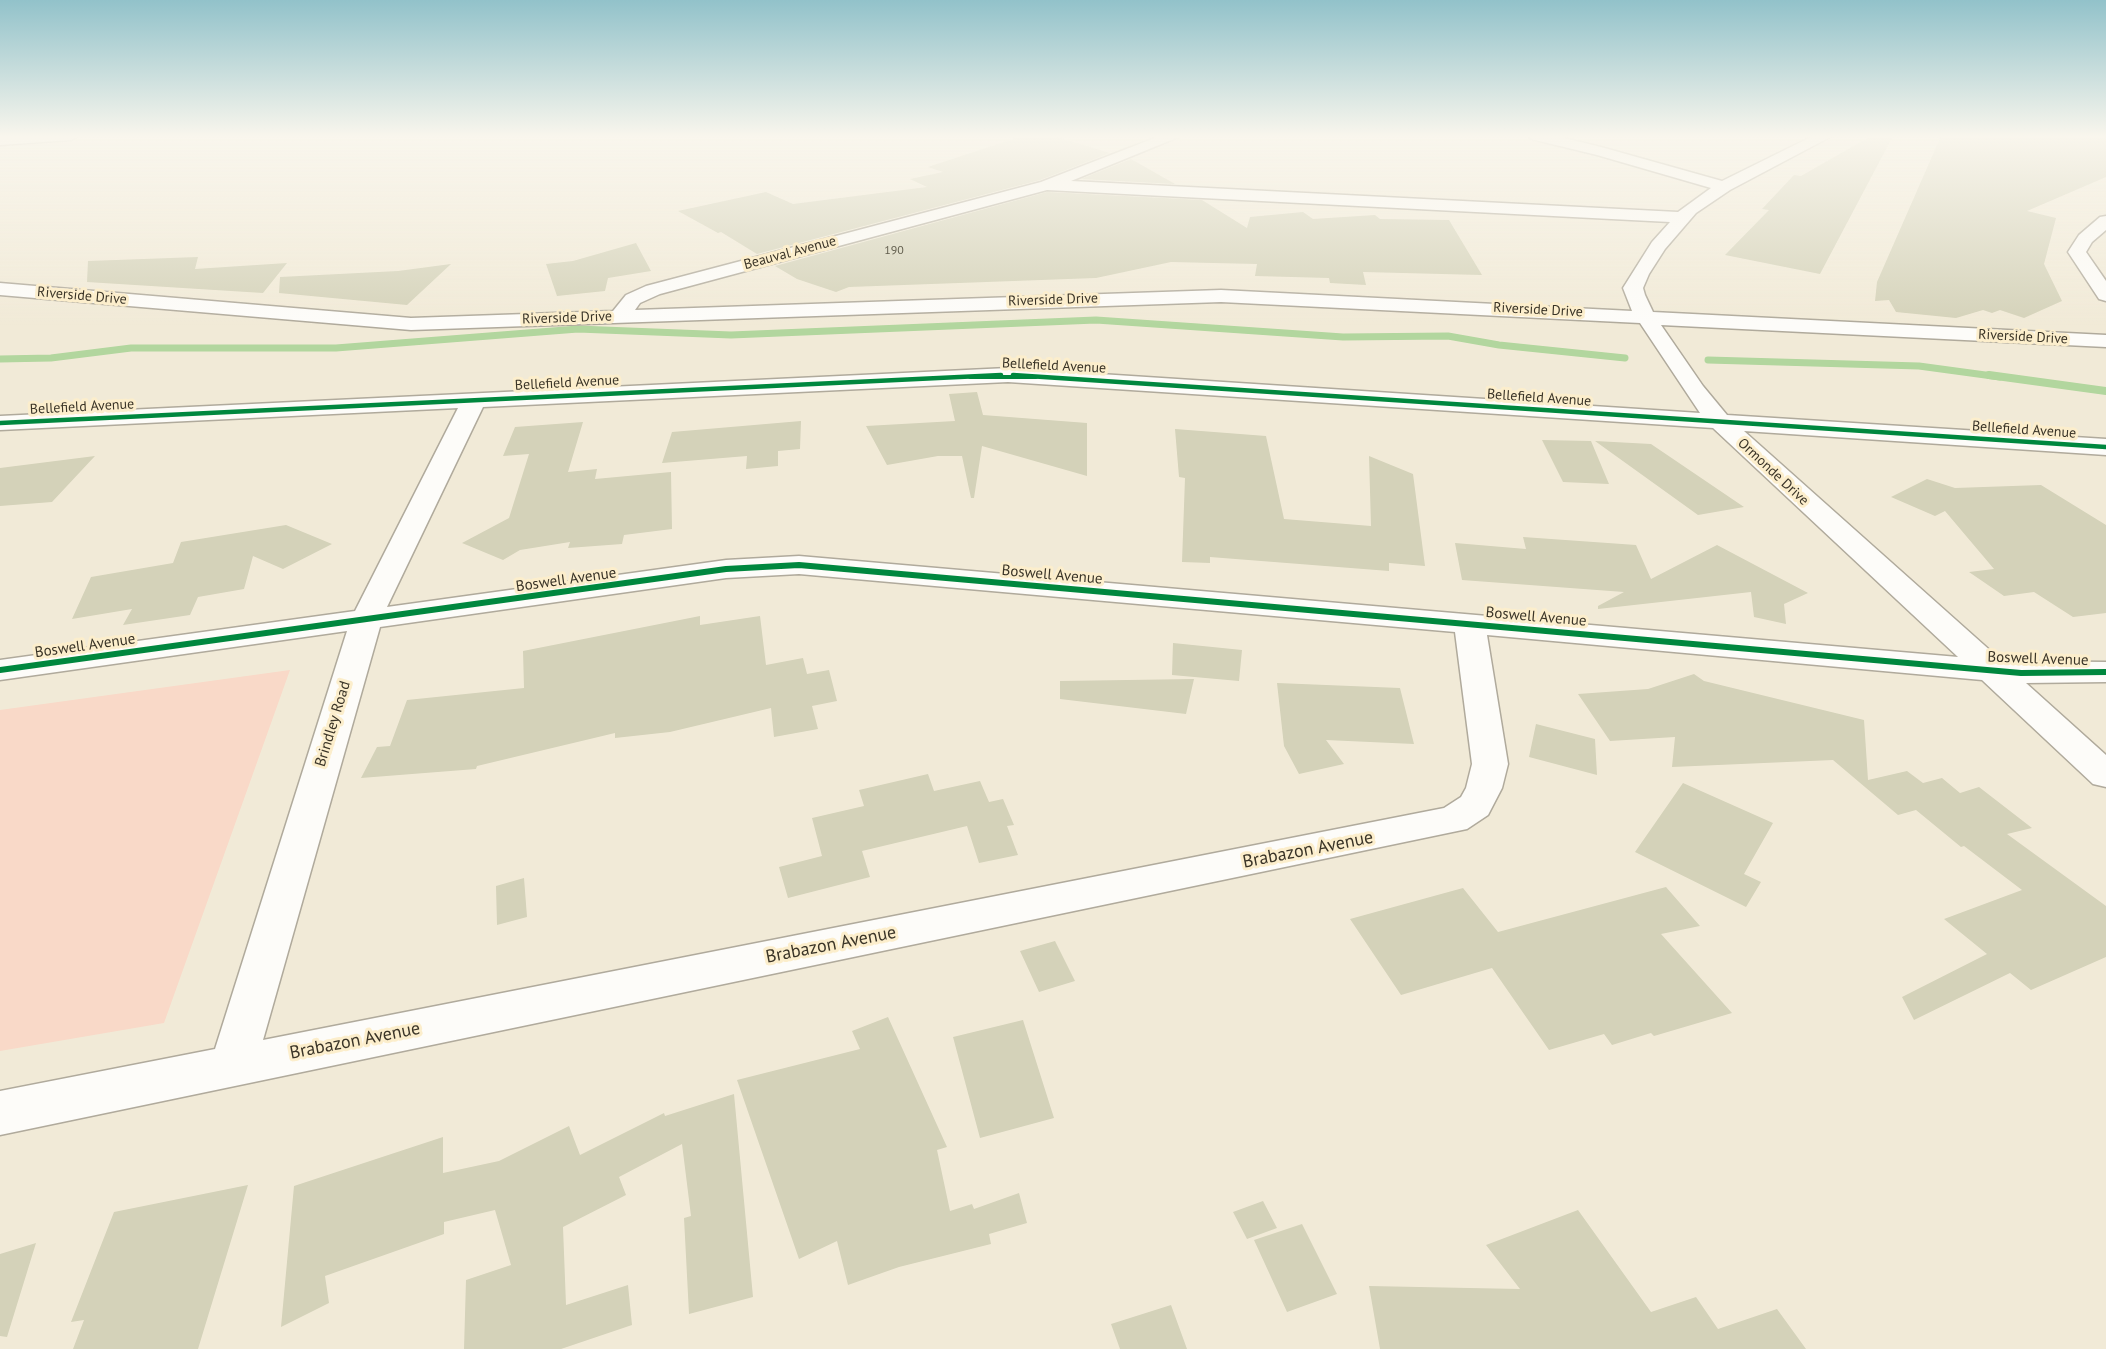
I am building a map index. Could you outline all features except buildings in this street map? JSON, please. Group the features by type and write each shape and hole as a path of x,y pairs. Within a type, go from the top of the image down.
{"street":[{"name":"Beauval Avenue","path":"620,316 633,299 670,285 994,199"},
{"path":"1323,199 1681,217"},
{"name":"Ormonde Drive","path":"1704,199 1681,217 1634,282 1635,295 1645,316 1695,391 1720,422 2106,775"},
{"path":"2106,221 2085,239 2077,252 2106,295"},
{"name":"Riverside Drive","path":"0,289 384,323 440,324 1182,296 1255,297 2106,341"},
{"name":"Bellefield Avenue","path":"0,423 1008,375 2106,447"},
{"name":"Brindley Road","path":"233,1065 366,620 475,399"},
{"name":"Boswell Avenue","path":"0,670 726,569 799,566 1990,670 2057,674 2106,672"},
{"name":"Brabazon Avenue","path":"0,1113 1454,819 1475,806 1484,788 1490,764 1468,623"}],"shaded area":[{"path":"290,670 164,1023 0,1051 0,710"}],"waterway":[{"path":"0,359 51,358 131,348 336,348 578,329 731,335 1096,320 1343,337 1448,336 1499,345 1625,358"},
{"path":"1708,360 1919,366 2000,377"},
{"path":"1989,375 2106,391"}],"cycle path":[{"path":"0,423 1008,375 2106,447"},
{"path":"0,670 726,569 799,565 2021,673 2106,672"}]}
